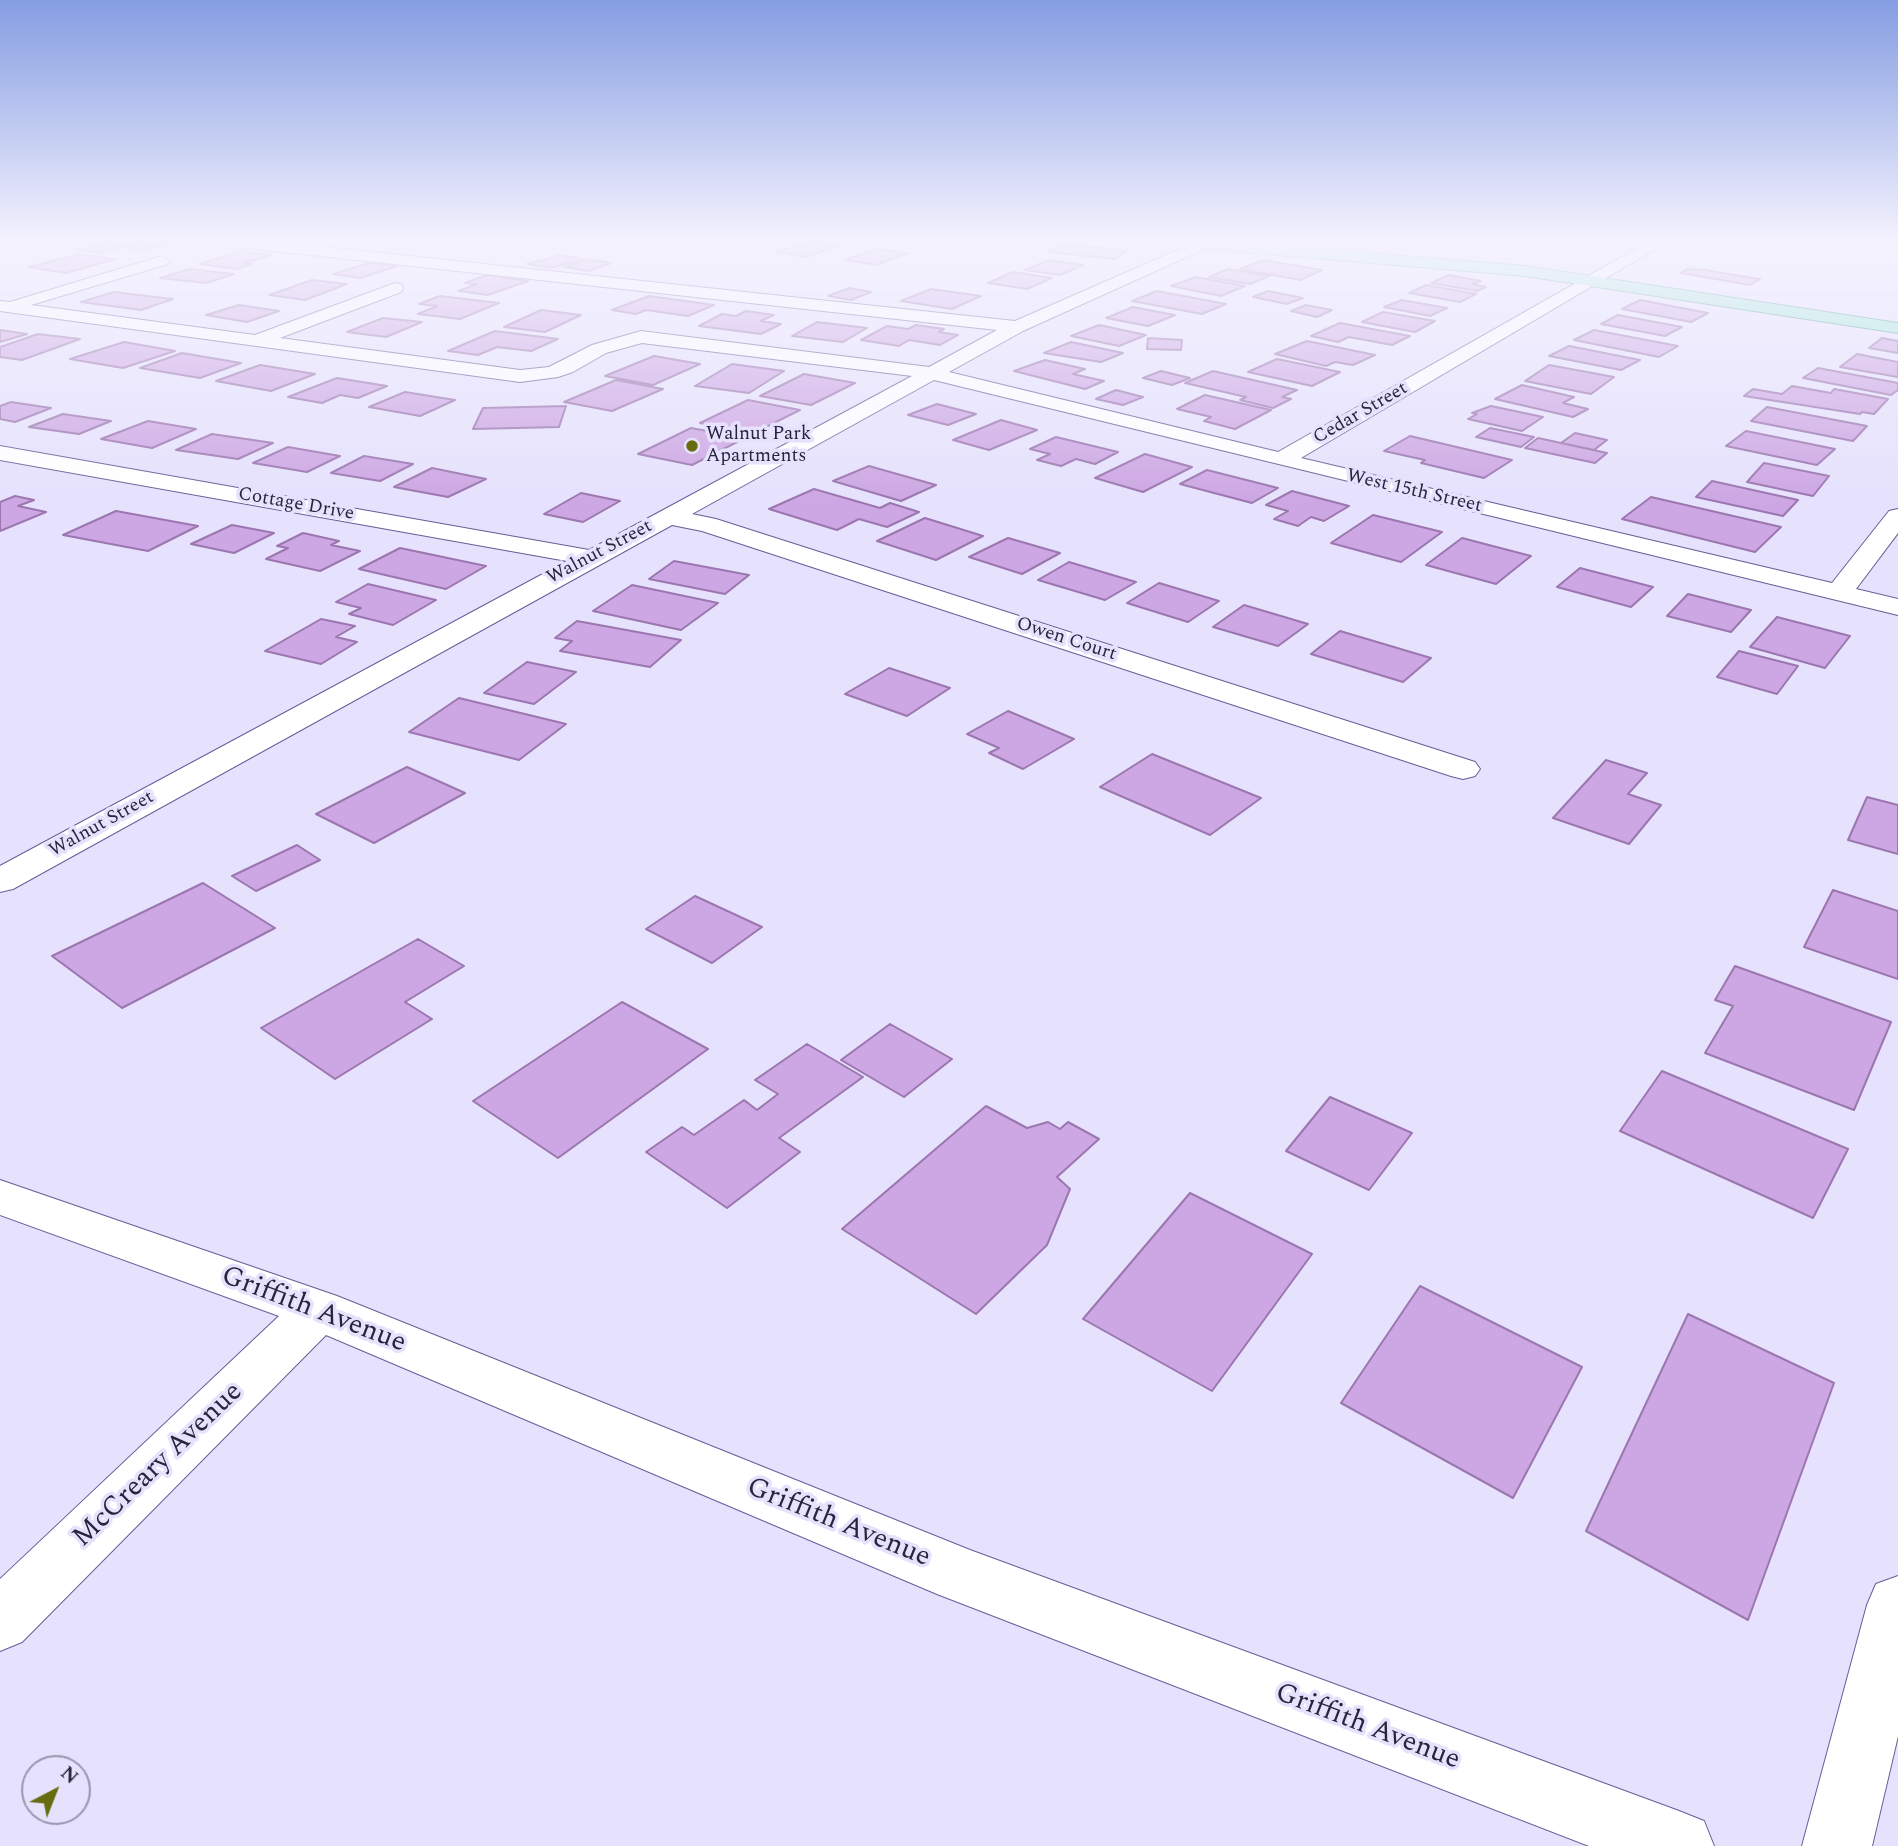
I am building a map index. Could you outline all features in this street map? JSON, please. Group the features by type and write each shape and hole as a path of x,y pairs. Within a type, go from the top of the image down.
{"street":[{"name":"West 15th Street","path":"157,328 529,376 566,368 599,349 628,338 653,337 883,365 930,373 1898,607"},
{"path":"253,342 289,328"},
{"name":"Walnut Street","path":"0,881 1015,328"},
{"name":"Cedar Street","path":"1281,460 1510,328"},
{"name":"Cottage Drive","path":"0,453 592,558"},
{"path":"1839,593 1898,516"},
{"name":"Owen Court","path":"667,517 707,524 1463,769"},
{"name":"Griffith Avenue","path":"0,1197 319,1310 958,1574 1679,1846"},
{"name":"McCreary Avenue","path":"0,1622 319,1310"},
{"path":"1838,1846 1898,1605"}],"building":[{"path":"357,328 407,328 386,337 347,332"},
{"path":"513,328 553,328 545,332"},
{"path":"716,328 773,328 761,334"},
{"path":"806,328 867,328 843,342 792,336"},
{"path":"883,328 938,328 944,329 939,332 958,335 940,345 909,340 899,346 861,340"},
{"path":"1091,328 1114,328 1146,335 1119,346 1071,336"},
{"path":"1329,328 1368,328 1410,336 1392,345 1349,337 1338,342 1311,336"},
{"path":"1395,328 1422,328 1415,332"},
{"path":"1623,328 1680,328 1665,336"},
{"path":"0,330 27,334 0,342"},
{"path":"1594,330 1678,346 1659,357 1574,340"},
{"path":"495,331 558,339 531,351 497,347 478,355 448,351"},
{"path":"38,334 80,339 22,360 0,357 0,347"},
{"path":"1148,338 1182,340 1181,350 1147,349"},
{"path":"1882,338 1898,341 1898,353 1869,348"},
{"path":"1307,341 1375,355 1353,365 1335,362 1326,366 1275,354"},
{"path":"124,342 175,351 123,368 70,359"},
{"path":"1071,342 1123,353 1101,362 1044,353"},
{"path":"1569,346 1640,360 1621,370 1549,356"},
{"path":"182,353 241,363 200,378 140,368"},
{"path":"1857,354 1898,362 1898,377 1840,367"},
{"name":"Walnut Park Apartments","path":"654,356 700,364 653,385 605,376"},
{"path":"1277,359 1340,372 1312,386 1248,372"},
{"path":"1045,360 1085,369 1073,374 1104,381 1085,389 1014,371"},
{"name":"Walnut Park Apartments","path":"732,364 784,371 749,393 695,386"},
{"path":"260,365 315,374 271,391 216,381"},
{"path":"1549,365 1614,377 1591,394 1525,381"},
{"path":"1818,368 1898,383 1898,390 1891,395 1803,378"},
{"path":"1161,371 1190,378 1172,385 1143,378"},
{"path":"1213,371 1297,390 1282,397 1291,399 1273,408 1240,400 1246,397 1185,383"},
{"name":"Walnut Park Apartments","path":"804,374 855,383 811,405 760,396"},
{"path":"337,378 387,386 358,398 340,395 322,403 288,397"},
{"name":"Walnut Park Apartments","path":"616,380 663,389 612,411 564,402"},
{"path":"1522,385 1574,397 1563,403 1588,409 1573,417 1495,399"},
{"path":"1792,386 1831,393 1834,389 1888,399 1874,414 1860,414 1744,396 1753,389 1782,394"},
{"path":"1116,390 1143,397 1123,405 1096,399"},
{"path":"405,392 455,400 420,416 369,407"},
{"path":"1205,395 1271,410 1235,429 1204,421 1211,417 1177,409"},
{"name":"Walnut Park Apartments","path":"748,400 800,410 752,434 700,423"},
{"path":"11,402 51,408 15,422 0,419 0,406"},
{"path":"937,404 976,414 948,425 908,415"},
{"path":"566,406 559,427 473,429 483,408"},
{"path":"1491,406 1543,417 1522,431 1468,419 1477,414 1472,413"},
{"path":"1767,407 1867,426 1853,441 1751,421"},
{"path":"63,414 111,421 79,434 29,427"},
{"path":"1001,420 1037,430 989,450 953,440"},
{"path":"148,421 196,429 152,448 101,439"},
{"name":"Walnut Park Apartments","path":"691,428 745,438 692,465 638,454"},
{"path":"1490,428 1534,437 1521,447 1476,437"},
{"path":"1746,431 1835,449 1817,465 1726,446"},
{"path":"1575,433 1607,440 1594,450 1561,443"},
{"path":"212,434 273,443 238,459 176,450"},
{"path":"1410,436 1512,460 1484,478 1384,451"},
{"path":"1056,437 1118,452 1095,464 1076,459 1061,466 1037,460 1050,454 1030,449"},
{"path":"1538,438 1607,453 1595,463 1525,448"},
{"path":"288,447 340,456 307,472 253,463"},
{"path":"1145,454 1192,467 1143,492 1095,478"},
{"path":"364,456 413,464 380,481 331,473"},
{"path":"1764,463 1829,476 1813,496 1747,482"},
{"path":"869,466 936,485 901,501 833,481"},
{"path":"432,468 486,479 448,497 394,487"},
{"path":"1207,470 1278,488 1252,503 1180,484"},
{"path":"1712,481 1798,500 1783,516 1696,497"},
{"path":"814,489 880,508 890,503 919,512 887,527 859,519 837,530 769,509"},
{"path":"1292,491 1349,506 1324,521 1311,517 1298,526 1274,519 1288,511 1266,505"},
{"path":"581,493 620,501 583,522 544,514"},
{"path":"15,496 34,500 18,506 46,512 0,531 0,502"},
{"path":"1651,497 1781,527 1755,552 1622,519"},
{"path":"116,511 198,526 148,551 63,535"},
{"path":"1373,515 1442,532 1401,562 1331,543"},
{"path":"925,518 983,536 936,560 877,541"},
{"path":"232,525 274,533 234,553 191,544"},
{"path":"303,533 339,541 331,545 360,551 320,571 266,559 288,548 277,546"},
{"path":"1008,538 1060,553 1022,574 969,557"},
{"path":"1462,538 1531,556 1496,584 1426,565"},
{"path":"400,548 486,566 446,589 359,569"},
{"path":"674,561 749,575 725,594 649,579"},
{"path":"1069,562 1136,582 1105,600 1038,580"},
{"path":"1580,568 1653,587 1631,607 1557,587"},
{"path":"1159,583 1219,601 1188,622 1127,603"},
{"path":"368,584 436,600 393,625 349,614 361,608 336,602"},
{"path":"632,585 718,603 681,630 593,611"},
{"path":"1688,594 1751,610 1731,632 1667,616"},
{"path":"1244,605 1308,624 1278,646 1213,627"},
{"path":"1777,617 1850,636 1825,668 1750,647"},
{"path":"321,619 355,626 336,637 357,642 321,664 265,651"},
{"path":"577,621 681,640 650,667 560,651 572,641 555,638"},
{"path":"1340,631 1431,658 1403,682 1311,654"},
{"path":"1739,651 1798,666 1777,694 1717,677"},
{"path":"527,662 576,672 534,704 484,693"},
{"path":"889,668 950,688 907,716 845,694"},
{"path":"459,698 566,724 519,760 409,732"},
{"path":"1008,711 1074,739 1023,769 989,753 999,748 967,734"},
{"path":"1152,754 1261,798 1210,835 1100,787"},
{"path":"1606,760 1647,773 1628,794 1661,805 1629,844 1553,818"},
{"path":"407,767 465,793 374,843 316,814"},
{"path":"1867,797 1898,805 1898,854 1848,840"},
{"path":"297,845 320,860 256,891 232,876"},
{"path":"203,883 275,928 122,1008 52,956"},
{"path":"1833,890 1898,911 1898,979 1804,947"},
{"path":"695,896 762,927 712,963 646,929"},
{"path":"418,939 464,966 405,1002 432,1019 335,1079 261,1028"},
{"path":"1735,966 1891,1022 1854,1110 1705,1053 1733,1006 1715,1000"},
{"path":"622,1002 708,1049 558,1158 473,1101"},
{"path":"890,1024 952,1059 904,1097 841,1060"},
{"path":"807,1044 863,1077 779,1138 800,1152 727,1208 646,1152 682,1127 694,1135 744,1100 757,1110 778,1094 755,1080"},
{"path":"1662,1071 1848,1149 1813,1218 1620,1131"},
{"path":"1330,1097 1412,1133 1369,1190 1286,1151"},
{"path":"986,1106 1027,1128 1048,1122 1060,1129 1068,1122 1099,1139 1057,1177 1070,1189 1047,1245 976,1314 842,1229"},
{"path":"1190,1193 1312,1254 1212,1391 1083,1319"},
{"path":"1420,1286 1582,1367 1513,1498 1341,1403"},
{"path":"1688,1314 1834,1383 1748,1620 1586,1531"}],"place":[{"name":"Walnut Park Apartments","path":"692,446"}]}
